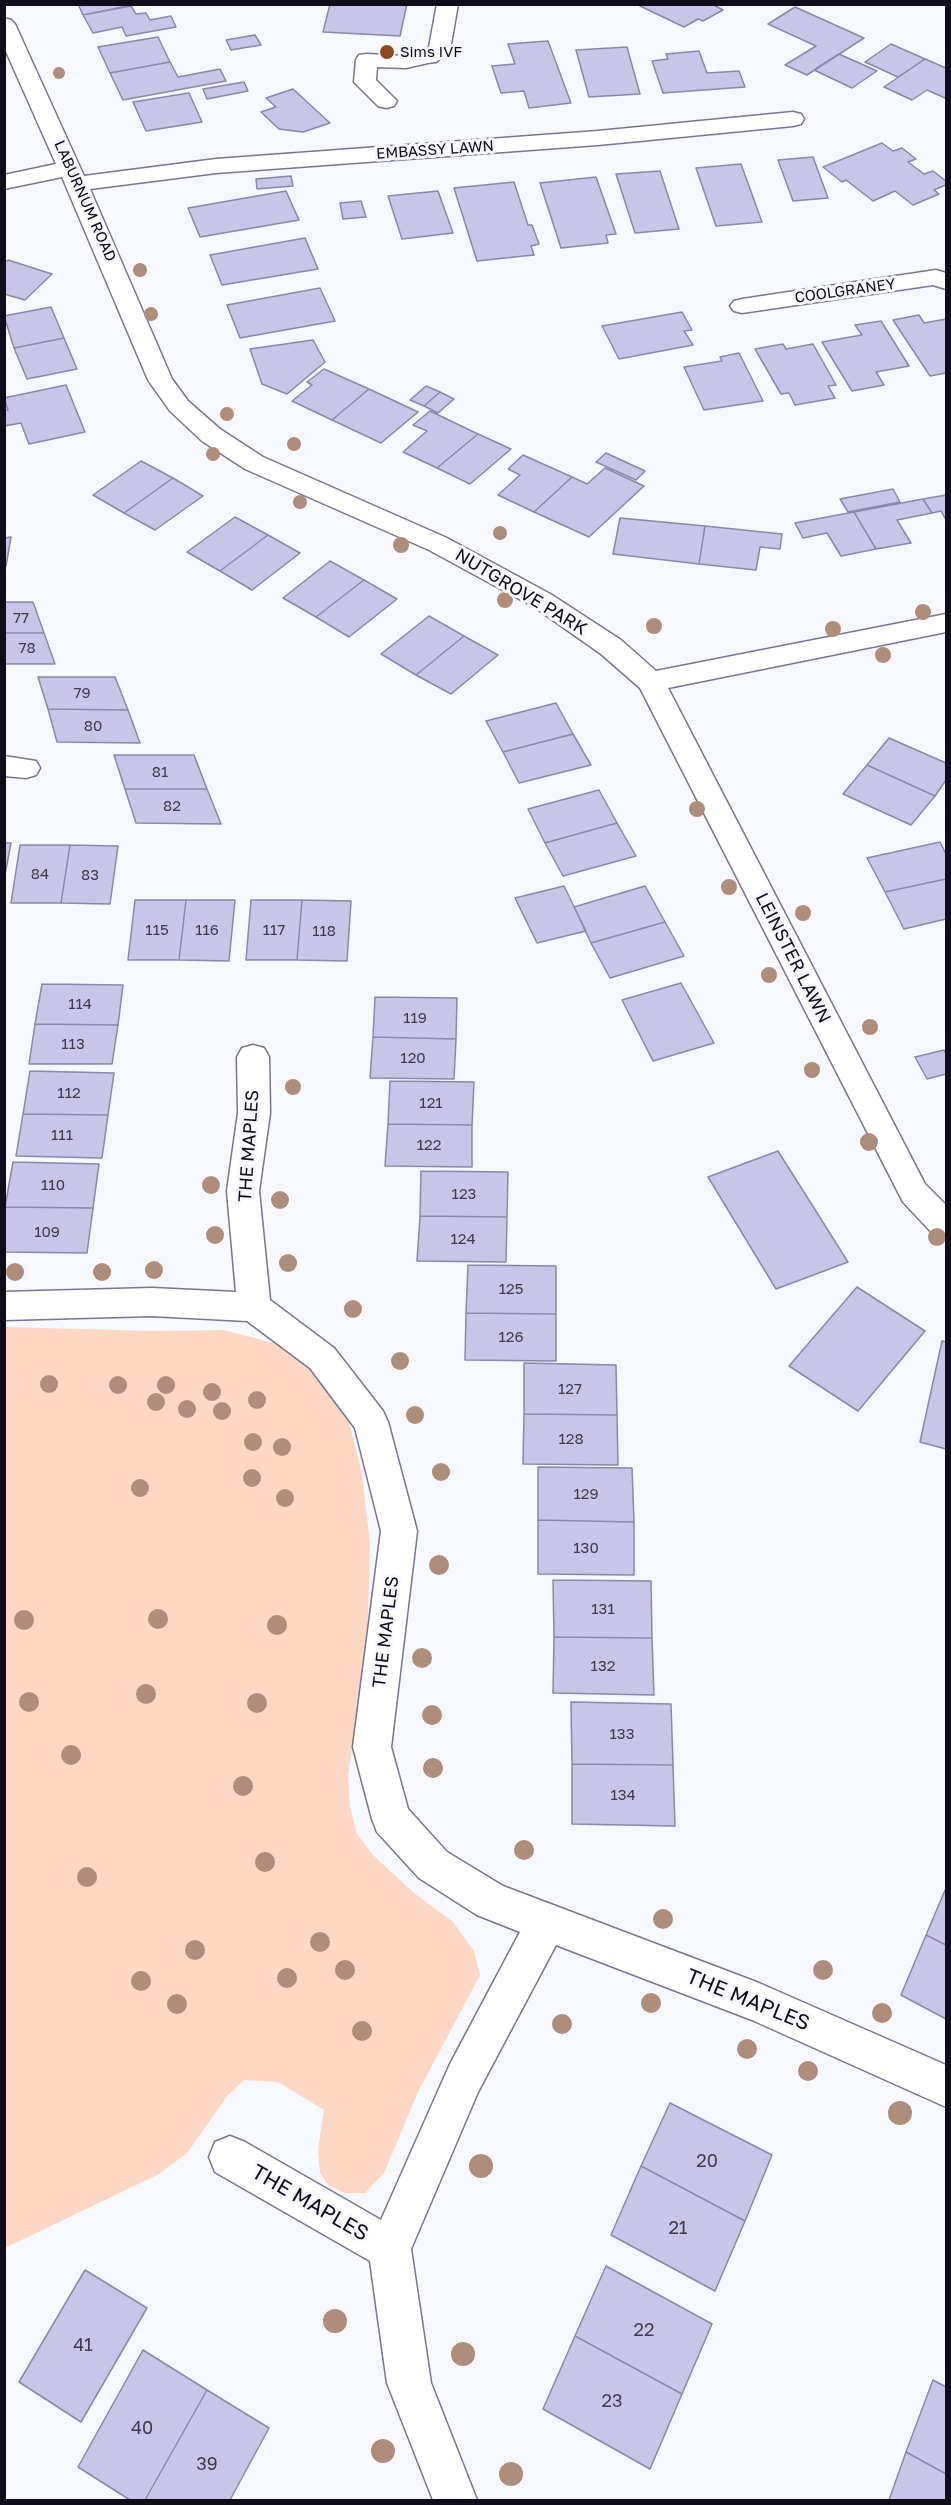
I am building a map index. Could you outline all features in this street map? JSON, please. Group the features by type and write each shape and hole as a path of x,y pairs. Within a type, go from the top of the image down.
{"street":[{"path":"386,101 365,82 367,60 406,62 428,57 439,50 448,4"},
{"name":"LABURNUM ROAD","path":"4,24 74,176 160,380"},
{"name":"EMBASSY LAWN","path":"4,182 598,138 793,119"},
{"name":"COOLGRANEY","path":"742,306 936,277 946,282"},
{"name":"NUTGROVE PARK","path":"160,380 179,406 212,435 254,463 438,544 543,601 611,647 651,682"},
{"path":"651,682 946,623"},
{"name":"LEINSTER LAWN","path":"651,682 914,1193 946,1225"},
{"name":"THE MAPLES","path":"253,1057 254,1113 243,1191 254,1307 322,1358 370,1422 399,1531 372,1747 391,1819 434,1865 490,1901 759,2002 946,2086"},
{"path":"4,1306 152,1302 254,1307"},
{"name":"THE MAPLES","path":"455,2500 409,2383 390,2249 464,2078 547,1921"},
{"name":"THE MAPLES","path":"230,2157 390,2249"}],"shaded area":[{"path":"5,1327 152,1331 223,1330 293,1348 345,1406 362,1474 370,1544 367,1650 348,1776 350,1807 357,1834 373,1855 414,1893 453,1922 474,1951 480,1975 418,2092 384,2173 365,2193 344,2193 328,2185 320,2173 318,2149 324,2110 278,2082 244,2080 228,2095 187,2153 159,2174 5,2248"}],"building":[{"path":"78,4 138,4 83,15"},
{"path":"330,4 407,4 400,36 323,32"},
{"path":"643,4 712,4 723,10 703,21 698,19 684,27 640,6"},
{"path":"131,6 136,14 146,13 150,20 171,16 176,27 126,36 122,27 93,33 83,15"},
{"path":"795,7 864,38 807,75 785,65 816,46 768,24"},
{"path":"255,35 261,45 231,50 226,40"},
{"path":"158,37 170,62 110,73 98,47"},
{"path":"548,41 571,103 529,108 524,91 501,93 492,66 515,64 508,44"},
{"path":"891,44 925,59 898,77 865,62"},
{"path":"627,47 640,94 589,97 576,50"},
{"path":"699,51 707,73 739,71 745,87 663,93 652,61 668,59 666,54"},
{"path":"839,54 877,71 852,88 814,70"},
{"path":"925,59 946,68 945,98 927,90 912,100 884,87"},
{"path":"170,62 178,77 220,69 226,81 123,100 110,73"},
{"path":"244,82 248,91 207,99 203,89"},
{"path":"293,89 330,123 303,132 279,129 261,112 276,107 266,98"},
{"path":"189,93 202,122 146,131 133,102"},
{"path":"882,143 893,151 902,148 916,159 908,162 924,174 933,171 946,181 946,185 934,190 939,194 913,205 895,191 873,201 846,180 842,182 823,167"},
{"path":"813,157 828,198 793,201 778,160"},
{"path":"741,164 762,222 716,226 696,168"},
{"path":"660,171 679,229 635,233 616,174"},
{"path":"291,176 293,186 257,189 256,179"},
{"path":"596,177 616,234 606,235 608,243 561,248 540,183"},
{"path":"514,182 528,225 532,225 539,244 531,246 534,255 477,261 454,188"},
{"path":"286,191 299,220 200,237 188,208"},
{"path":"438,191 453,233 402,239 388,196"},
{"path":"361,201 366,217 343,219 340,203"},
{"path":"305,238 318,269 222,285 210,255"},
{"path":"8,260 52,274 25,300 4,294 4,263"},
{"path":"320,288 335,321 240,338 227,305"},
{"path":"51,307 64,338 14,348 4,316"},
{"path":"682,312 692,330 684,331 693,345 619,359 602,326"},
{"path":"919,315 924,323 946,319 946,373 930,376 893,320"},
{"path":"881,321 909,366 876,372 884,385 852,391 822,342 862,335 855,325"},
{"path":"64,338 77,369 27,379 14,348"},
{"path":"313,340 325,362 287,394 262,384 250,349"},
{"path":"783,344 786,349 813,344 836,385 828,386 835,398 795,405 789,393 781,394 755,349"},
{"path":"739,353 763,401 704,410 684,367 722,361 720,357"},
{"path":"324,369 369,389 332,420 292,401 312,385 307,382"},
{"path":"66,385 85,432 29,444 21,423 4,426 4,410 8,410 4,398"},
{"path":"426,386 440,392 424,406 410,400"},
{"path":"369,389 418,412 381,443 332,420"},
{"path":"440,392 454,399 438,413 424,406"},
{"path":"430,411 478,434 437,468 403,452 427,431 413,425"},
{"path":"478,434 511,449 470,484 437,468"},
{"path":"606,453 645,471 636,480 596,462"},
{"path":"523,455 572,477 534,512 498,495 520,475 508,469"},
{"path":"141,461 173,478 124,513 93,495"},
{"path":"605,468 644,486 589,537 534,512 572,477 587,484"},
{"path":"173,478 203,496 155,530 124,513"},
{"path":"893,489 900,502 848,512 840,499"},
{"path":"946,495 946,520 941,511 932,513 923,499"},
{"path":"923,499 932,513 897,520 911,543 876,549 854,512"},
{"path":"854,512 876,549 841,556 827,533 803,538 795,523"},
{"path":"235,517 268,535 220,571 187,552"},
{"path":"620,518 705,526 699,564 613,554"},
{"path":"705,526 782,534 780,549 760,547 756,570 699,564"},
{"path":"268,535 300,553 252,590 220,571"},
{"path":"11,537 6,566 4,566 4,538"},
{"path":"330,561 364,580 316,617 283,598"},
{"path":"364,580 397,599 349,637 316,617"},
{"path":"4,602 33,602 44,633 4,633"},
{"path":"429,616 464,636 416,675 381,654"},
{"path":"4,633 44,633 55,664 4,664"},
{"path":"464,636 498,655 451,694 416,675"},
{"path":"38,677 115,677 128,710 48,709"},
{"path":"556,703 573,734 503,752 486,721"},
{"path":"48,709 128,710 140,743 57,742"},
{"path":"573,734 591,765 519,783 503,752"},
{"path":"889,738 946,763 946,780 935,796 867,765"},
{"path":"114,755 194,755 207,789 125,789"},
{"path":"867,765 935,796 911,825 843,794"},
{"path":"125,789 207,789 221,824 136,823"},
{"path":"599,790 617,823 545,843 528,809"},
{"path":"617,823 636,856 563,876 545,843"},
{"path":"940,842 946,854 946,879 885,892 867,858"},
{"path":"4,843 11,843 4,880"},
{"path":"20,845 70,845 61,903 11,903"},
{"path":"70,845 118,846 110,904 61,903"},
{"path":"946,879 946,919 904,929 885,892"},
{"path":"564,886 586,931 537,943 515,898"},
{"path":"645,886 665,922 591,943 574,907"},
{"path":"135,900 186,900 179,960 128,960"},
{"path":"186,900 235,900 229,961 179,960"},
{"path":"251,900 302,900 297,960 246,960"},
{"path":"302,900 351,901 347,961 297,960"},
{"path":"665,922 684,956 610,978 591,943"},
{"path":"681,983 714,1043 653,1061 622,1000"},
{"path":"42,984 123,985 118,1025 35,1024"},
{"path":"375,997 457,998 456,1039 373,1037"},
{"path":"35,1024 118,1025 112,1064 29,1064"},
{"path":"373,1037 456,1039 454,1079 370,1078"},
{"path":"944,1050 946,1074 927,1079 915,1057"},
{"path":"30,1071 114,1073 108,1115 23,1114"},
{"path":"390,1081 474,1082 472,1125 388,1124"},
{"path":"23,1114 108,1115 102,1158 16,1156"},
{"path":"388,1124 472,1125 472,1167 385,1166"},
{"path":"778,1151 848,1262 776,1289 708,1177"},
{"path":"13,1162 99,1164 93,1208 5,1207"},
{"path":"421,1171 508,1172 507,1217 420,1216"},
{"path":"5,1207 93,1208 87,1253 4,1252"},
{"path":"420,1216 507,1217 506,1262 417,1261"},
{"path":"468,1265 556,1266 556,1314 466,1313"},
{"path":"857,1287 925,1331 858,1411 789,1366"},
{"path":"466,1313 556,1314 556,1361 465,1360"},
{"path":"942,1341 946,1342 946,1449 920,1442"},
{"path":"524,1363 616,1365 617,1415 524,1414"},
{"path":"524,1414 617,1415 618,1465 523,1464"},
{"path":"538,1467 632,1468 634,1522 538,1520"},
{"path":"538,1520 634,1522 634,1575 538,1574"},
{"path":"553,1580 651,1581 652,1638 554,1637"},
{"path":"554,1637 652,1638 654,1695 553,1693"},
{"path":"571,1702 671,1704 673,1765 572,1764"},
{"path":"572,1764 673,1765 675,1826 572,1824"},
{"path":"946,1888 946,1945 926,1935"},
{"path":"926,1935 946,1945 946,2019 901,1995"},
{"path":"670,2103 772,2155 745,2221 641,2166"},
{"path":"641,2166 745,2221 715,2291 611,2235"},
{"path":"606,2266 712,2324 682,2394 575,2336"},
{"path":"85,2270 147,2308 81,2422 19,2382"},
{"path":"575,2336 682,2394 650,2469 543,2409"},
{"path":"143,2350 207,2390 145,2500 130,2500 78,2467"},
{"path":"933,2380 946,2387 946,2474 906,2452"},
{"path":"207,2390 269,2428 230,2500 145,2500"},
{"path":"906,2452 946,2474 946,2500 889,2500"}],"place":[{"name":"Sims IVF","path":"387,52"}]}
